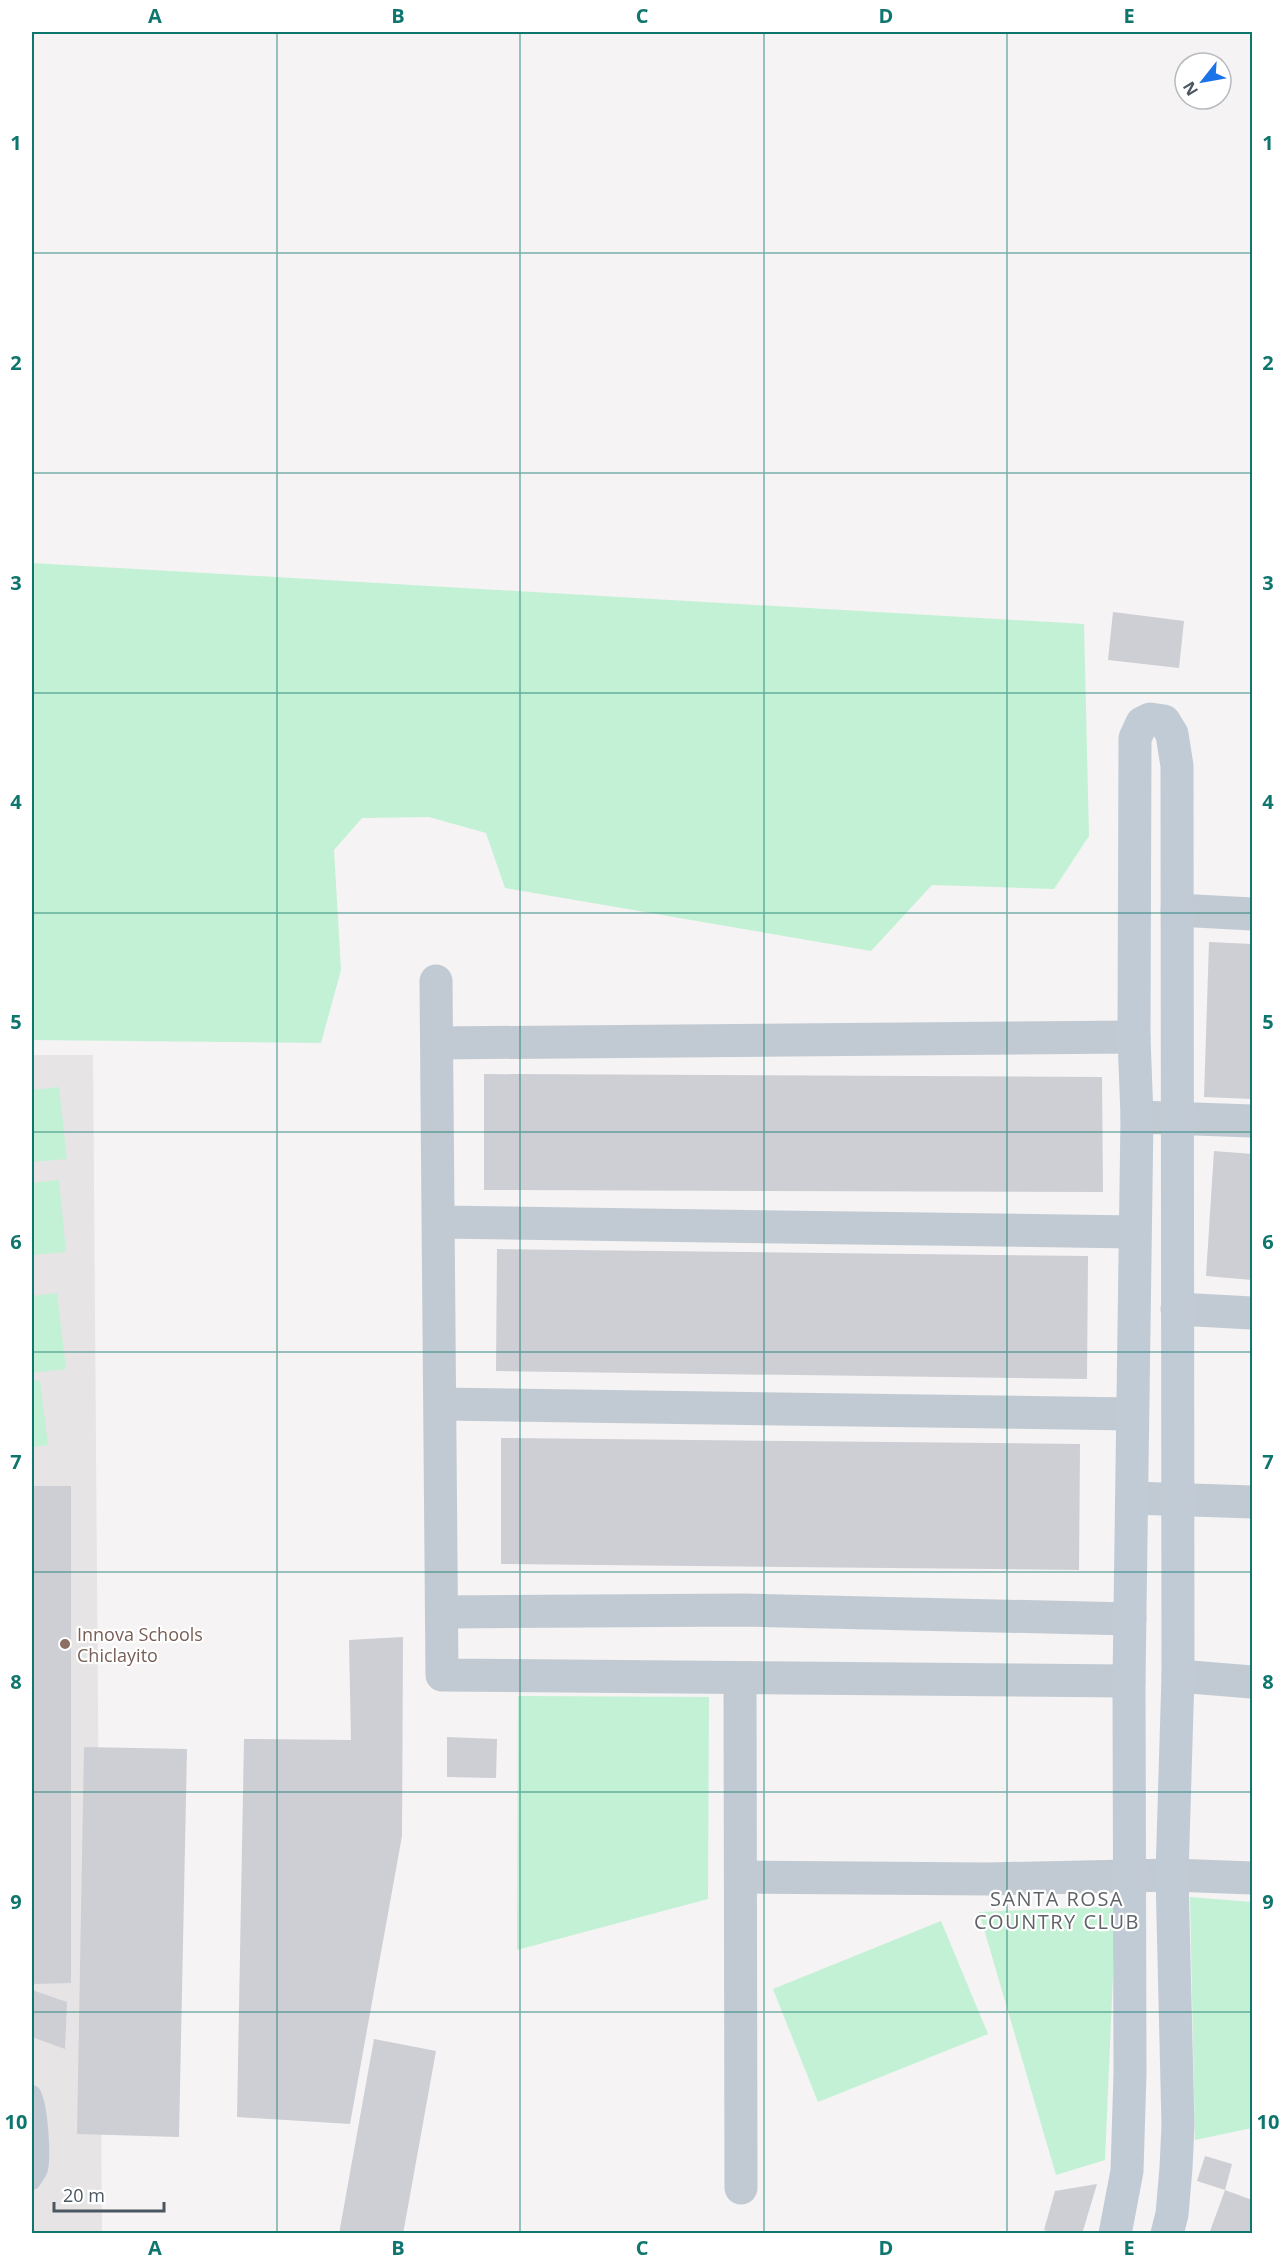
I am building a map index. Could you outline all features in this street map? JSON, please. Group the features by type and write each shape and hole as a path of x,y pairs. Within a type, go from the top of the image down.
{"street":[{"path":"1115,2234 1127,2171 1129,2125 1130,1619 1137,1117 1134,1037 1135,738 1142,723 1150,719 1164,722 1172,734 1177,766 1178,1676 1172,1875 1178,2125 1172,2214 1167,2234"},
{"path":"1177,910 1252,914"},
{"path":"436,981 442,1675 1130,1681"},
{"path":"437,1043 1134,1037"},
{"path":"1137,1117 1252,1121"},
{"path":"439,1222 1134,1232"},
{"path":"1177,1309 1252,1313"},
{"path":"441,1404 1132,1414"},
{"path":"1132,1498 1252,1502"},
{"path":"443,1612 743,1610 1130,1619"},
{"path":"1178,1676 1252,1682"},
{"path":"740,1678 741,2188"},
{"path":"741,1877 976,1879 1172,1875 1252,1878"},
{"path":"1129,2125 1178,2125"}],"lane":[{"path":"32,2094 40,2136 39,2169 32,2181"}],"shaded area":[{"name":"Innova Schools Chiclayito","path":"32,1055 93,1055 102,2233 32,2233"}],"green space":[{"path":"32,563 1084,624 1089,836 1054,889 932,885 871,951 505,888 486,833 429,817 362,818 334,850 341,970 321,1043 32,1040"},
{"path":"59,1087 67,1159 32,1162 32,1090"},
{"path":"59,1180 66,1252 32,1255 32,1183"},
{"path":"57,1293 66,1369 32,1373 32,1296"},
{"path":"40,1380 48,1445 32,1447 32,1381"},
{"path":"518,1696 709,1697 708,1899 517,1950"},
{"path":"1190,1897 1252,1902 1252,2128 1195,2140"},
{"path":"1116,1906 1105,2160 1056,2175 979,1912"},
{"path":"941,1921 988,2034 818,2102 773,1989"}],"building":[{"path":"1113,612 1184,621 1179,668 1108,660"},
{"path":"1209,942 1252,944 1252,1099 1204,1097"},
{"path":"484,1074 1102,1077 1103,1192 484,1190"},
{"path":"1214,1151 1252,1154 1252,1280 1206,1276"},
{"path":"497,1249 1088,1256 1087,1379 496,1371"},
{"path":"501,1438 1080,1444 1079,1570 501,1564"},
{"path":"32,1486 71,1486 71,1983 32,1984"},
{"path":"403,1637 402,1836 350,2124 237,2117 244,1739 351,1740 349,1640"},
{"path":"447,1737 497,1739 496,1778 447,1777"},
{"path":"84,1747 187,1749 179,2137 77,2134"},
{"path":"32,1990 67,2002 65,2049 32,2037"},
{"path":"374,2039 436,2051 403,2234 339,2234"},
{"path":"1205,2156 1232,2164 1225,2190 1197,2181"},
{"path":"1097,2184 1082,2234 1055,2234 1044,2230 1055,2191"},
{"path":"1225,2190 1252,2200 1252,2234 1209,2234"}],"place":[{"name":"Innova Schools Chiclayito","path":"65,1644"}],"district":[{"name":"SANTA ROSA COUNTRY CLUB","path":"1057,1910"}]}
